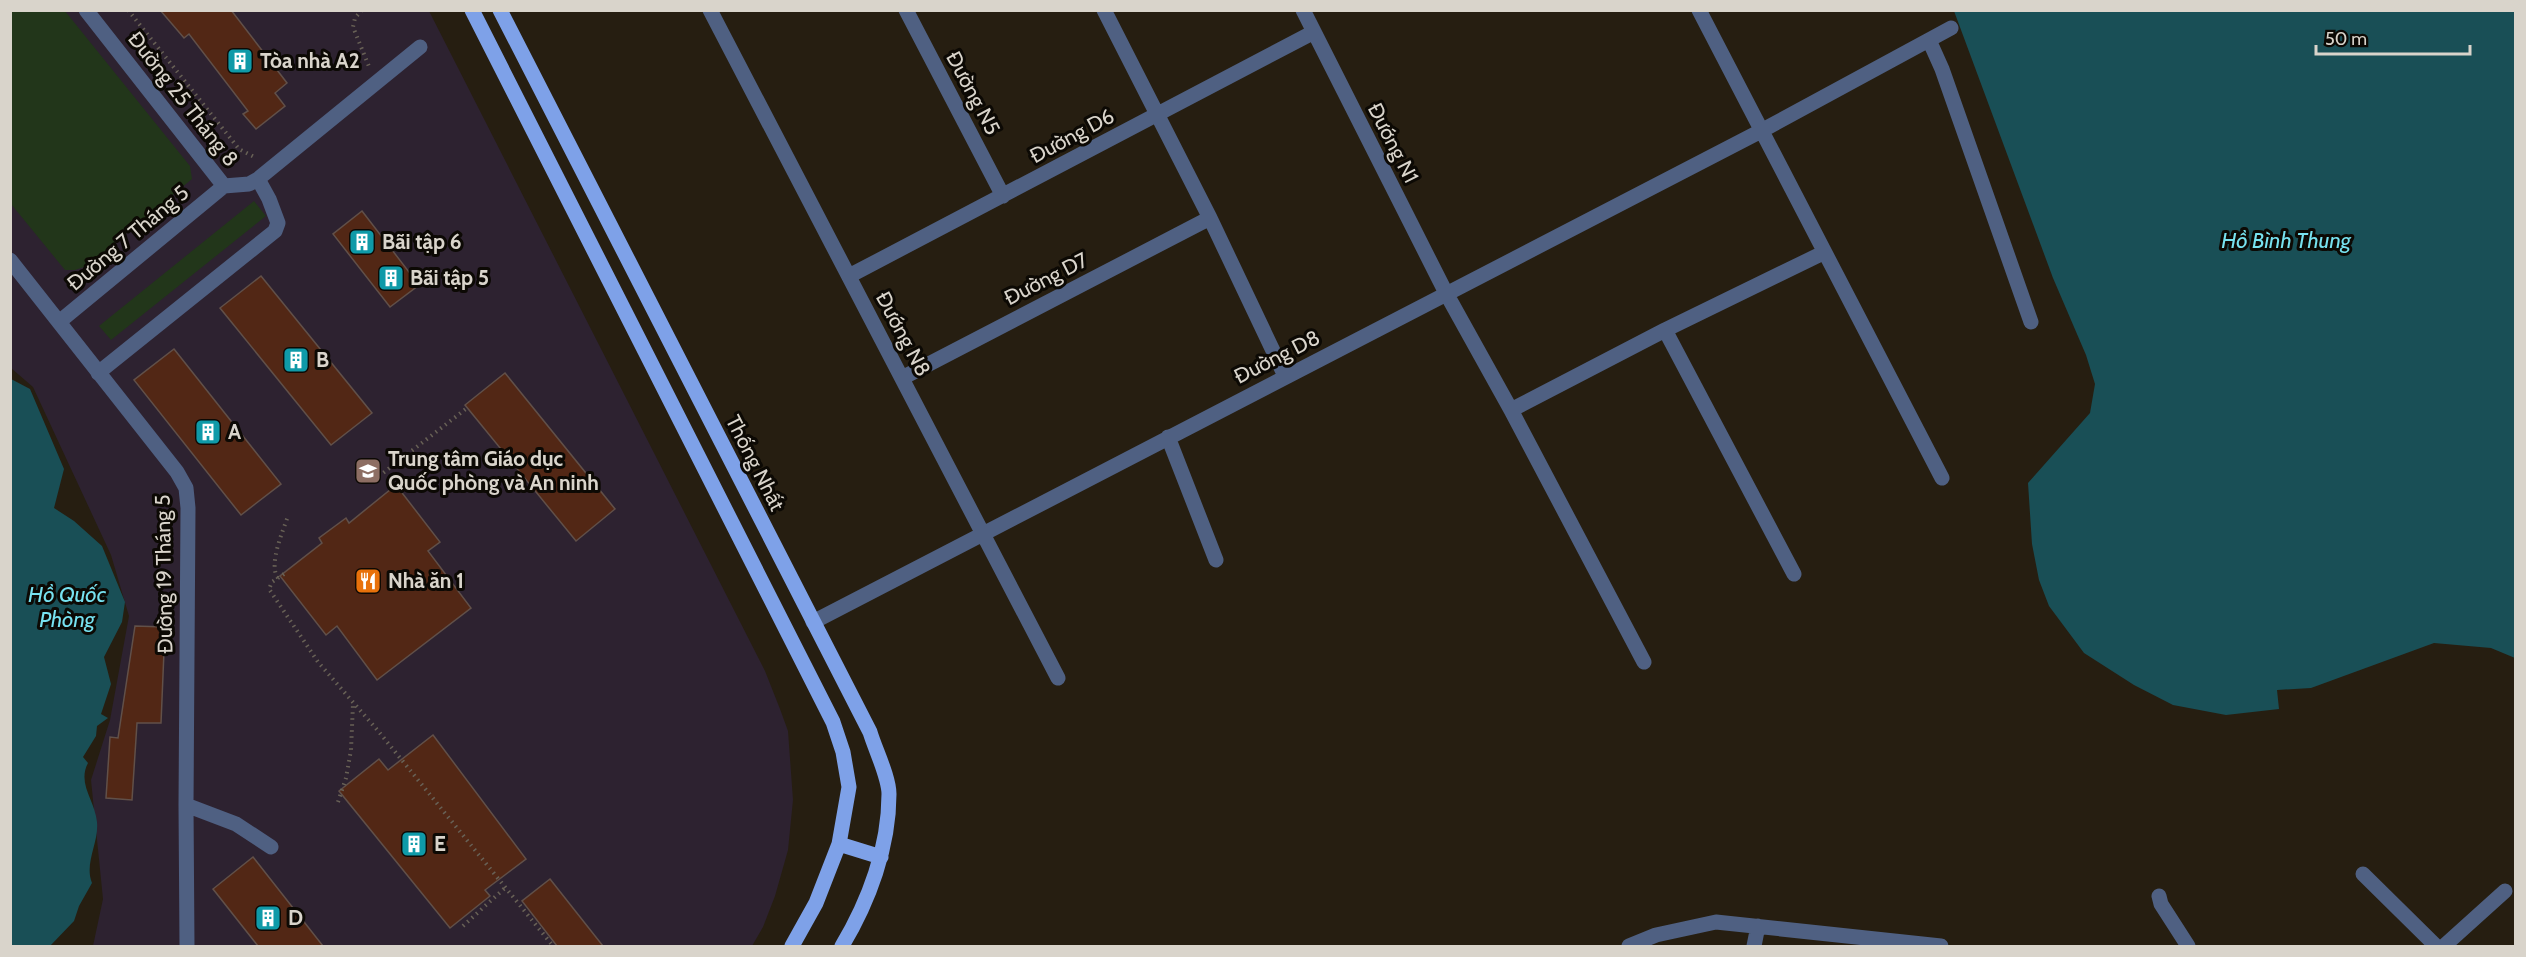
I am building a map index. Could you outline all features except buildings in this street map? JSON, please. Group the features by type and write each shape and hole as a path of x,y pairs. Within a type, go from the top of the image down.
{"main road":[{"path":"472,10 833,722 843,752 849,787 839,844 816,903 792,946"},
{"name":"Thống Nhất","path":"500,10 870,732 889,792 881,857 855,924 842,946"},
{"path":"839,844 881,857"}],"street":[{"name":"Đường 25 Tháng 8","path":"86,10 224,186"},
{"name":"Đướng N8","path":"710,10 1058,678"},
{"name":"Đường N5","path":"906,10 1003,196"},
{"path":"1104,10 1210,218 1286,376"},
{"name":"Đướng N1","path":"1303,10 1446,293 1511,410 1644,662"},
{"path":"1699,10 1942,478"},
{"name":"Đường D8","path":"813,622 1761,131 1951,28"},
{"name":"Đường D6","path":"849,276 1314,32"},
{"path":"1929,40 1942,69 2031,322"},
{"path":"224,186 249,184 258,179 420,47"},
{"path":"98,373 275,231 278,223 276,214 258,179"},
{"name":"Đường 7 Tháng 5","path":"59,322 224,186"},
{"name":"Đường D7","path":"902,378 1210,218"},
{"path":"1511,410 1665,330 1824,253"},
{"name":"Đường 19 Tháng 5","path":"10,261 177,472 186,488 188,508 187,946"},
{"path":"1665,330 1794,574"},
{"path":"1167,437 1216,560"},
{"path":"186,805 236,824 271,848"},
{"path":"2363,874 2436,946"},
{"path":"2444,946 2505,891"},
{"path":"2159,896 2161,904 2188,946"},
{"path":"1629,946 1656,935 1716,922 1758,926 1800,939 1941,946"},
{"path":"1755,946 1758,926"}],"path":[{"path":"362,10 355,18 353,27 373,77"},
{"path":"128,11 239,148 252,157 263,160"},
{"path":"374,480 467,408"},
{"path":"278,578 275,574 274,563 288,516"},
{"path":"284,574 269,586 271,595 318,662 553,946"},
{"path":"338,802 346,778 351,750 353,704"},
{"path":"463,926 506,887"}],"shaded area":[{"name":"Trung tâm Giáo dục Quốc phòng và An ninh","path":"10,11 429,11 765,671 788,731 793,800 788,850 775,896 763,927 752,946 93,946 103,899 91,780 110,720 129,616 111,555 33,387 11,368"}],"green space":[{"path":"10,11 65,11 190,166 192,179 87,266 75,270 65,270 11,204"},
{"path":"254,201 266,216 111,340 99,326"}],"water":[{"name":"Hồ Bình Thung","path":"1954,11 2515,11 2515,658 2491,648 2434,643 2311,688 2277,690 2279,709 2226,715 2173,705 2134,685 2084,653 2049,606 2039,580 2032,544 2028,483 2090,413 2095,384 2086,355 2053,278"},
{"name":"Hồ Quốc Phòng","path":"11,379 30,389 64,469 54,508 74,521 102,546 125,602 122,622 104,657 111,684 101,714 108,718 97,726 96,736 83,757 88,763 84,778 85,785 97,822 90,868 92,883 79,906 74,921 50,946 11,946"}],"place":[{"name":"Tòa nhà A2","path":"240,61"},
{"name":"Bãi tập 6","path":"362,242"},
{"name":"Bãi tập 5","path":"391,278"},
{"name":"B","path":"296,360"},
{"name":"A","path":"208,432"},
{"name":"Trung tâm Giáo dục Quốc phòng và An ninh","path":"368,471"},
{"name":"Nhà ăn 1","path":"368,581"},
{"name":"E","path":"414,844"},
{"name":"D","path":"268,918"}]}
